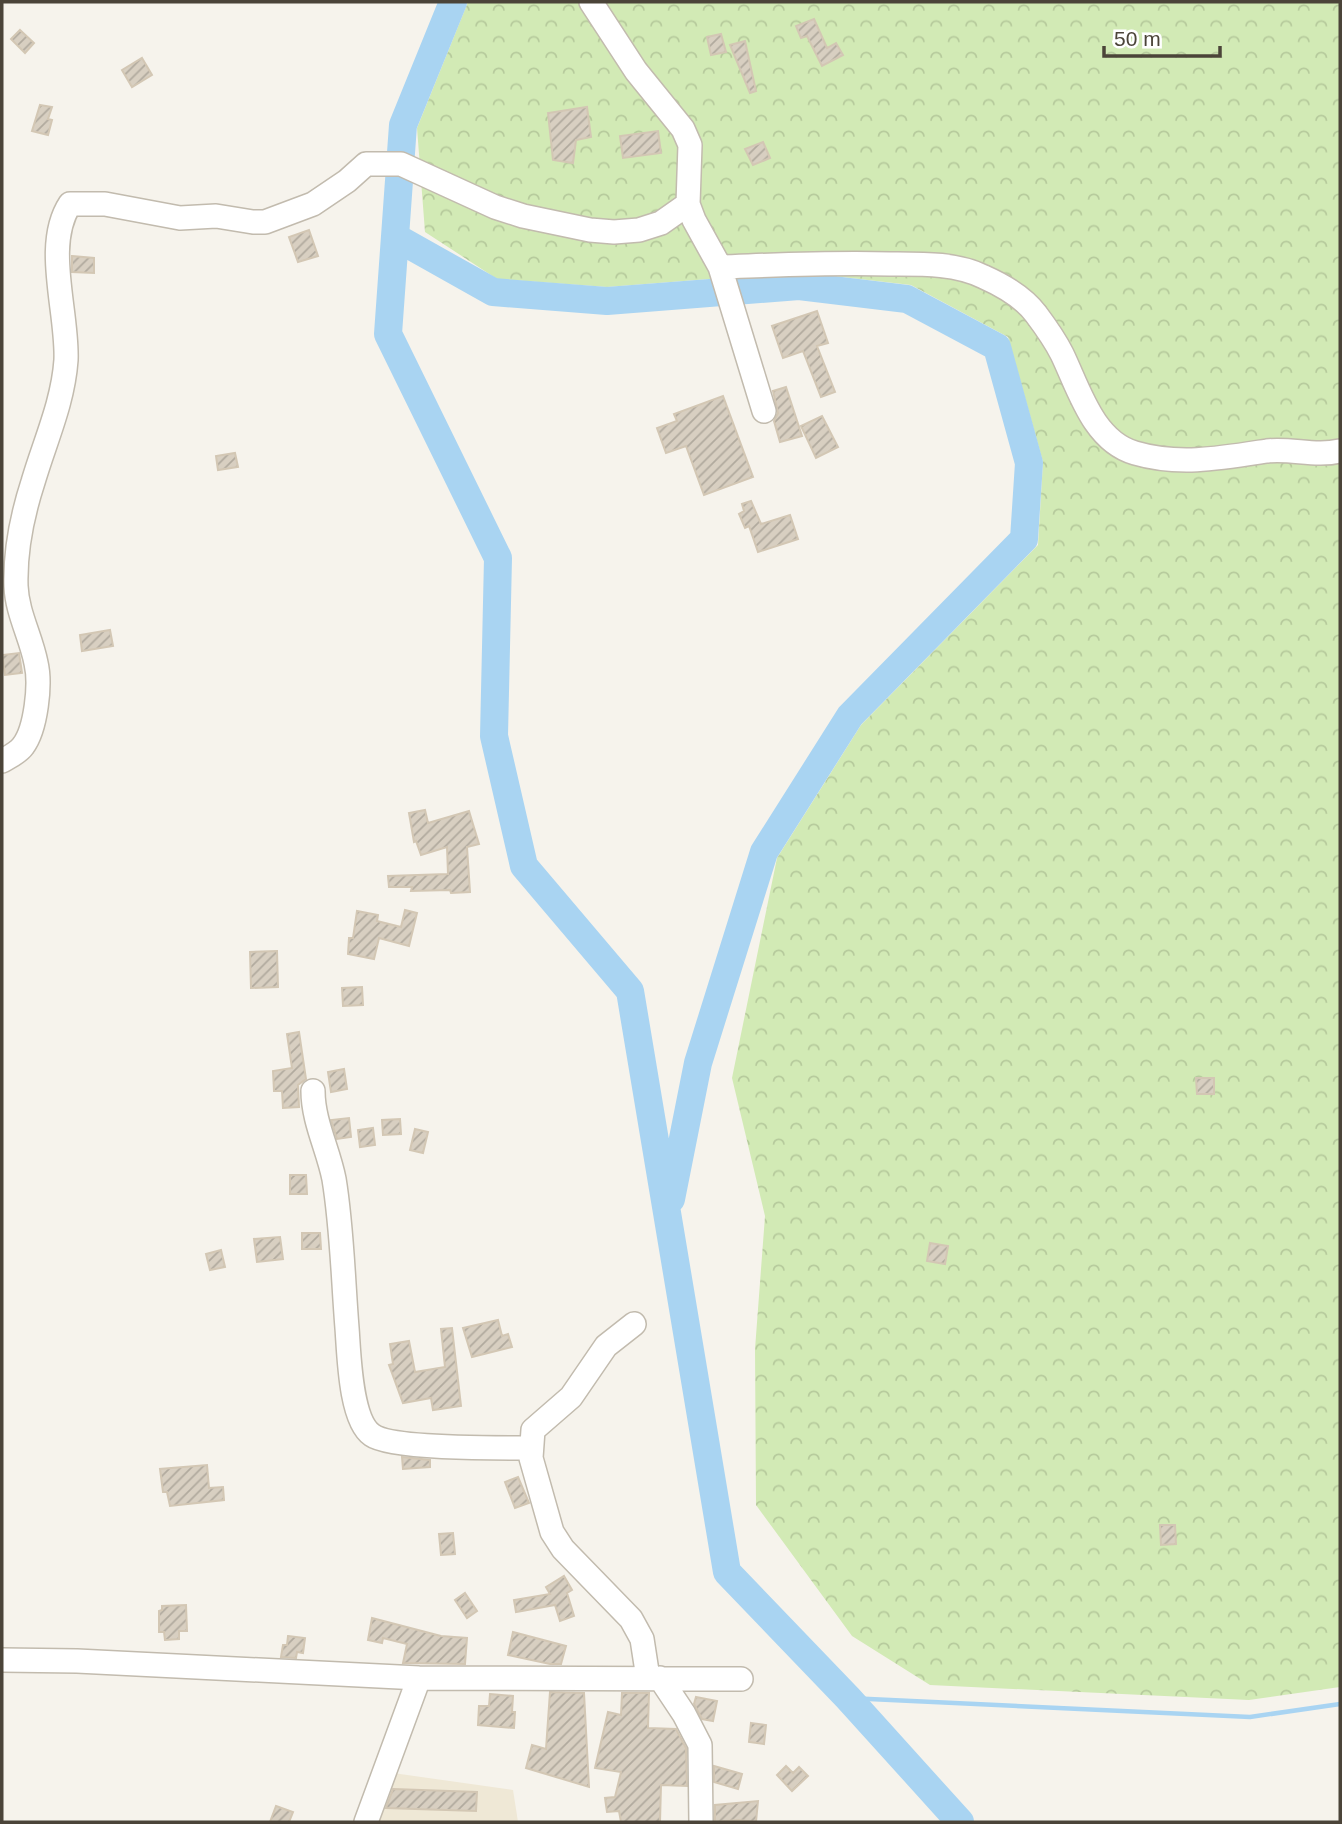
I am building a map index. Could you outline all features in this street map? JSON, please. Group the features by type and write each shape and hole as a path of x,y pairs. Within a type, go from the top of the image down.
{"street":[{"path":"591,2 636,71 683,129 690,145 688,204 720,267 764,411"},
{"path":"2,761 23,745 35,710 37,664 23,623 16,591 16,561 29,494 57,413 62,387 66,359 65,318 57,255 62,216 70,204 105,204 180,218 216,216 265,222 313,204 347,181 366,164 401,164 495,207 523,216 590,230 639,230 661,223 688,204"},
{"path":"720,267 857,263 952,267 982,276 1008,290 1034,311 1060,351 1090,416 1121,448 1182,461 1230,458 1282,449 1317,454 1340,451"},
{"path":"313,1091 313,1107 334,1178 351,1366 358,1413 364,1427 371,1434 385,1439 447,1447 531,1448"},
{"path":"634,1324 606,1346 571,1397 533,1430 531,1458 543,1506 556,1541 631,1619 642,1639 654,1678 684,1714 700,1745 701,1822"},
{"path":"2,1660 77,1661 419,1678 741,1679"},
{"path":"366,1822 419,1678"}],"shaded area":[{"path":"379,1771 513,1790 518,1822 364,1822"}],"green space":[{"path":"468,2 1340,2 1340,1687 1249,1700 930,1685 852,1636 756,1505 755,1349 765,1216 732,1078 777,858 861,725 1038,545 1043,462 1008,337 911,285 799,272 607,287 497,279 425,232 417,128"}],"building":[{"path":"814,19 827,48 836,43 843,55 822,66 807,36 801,38 796,26"},
{"path":"20,30 34,43 25,53 11,39"},
{"path":"721,34 726,52 711,55 707,37"},
{"path":"745,41 756,91 750,93 730,45"},
{"path":"142,58 152,75 132,87 122,70"},
{"path":"40,105 52,107 48,119 52,120 48,135 32,131"},
{"path":"587,107 591,137 576,140 573,163 553,160 548,113"},
{"path":"658,131 661,153 623,158 620,136"},
{"path":"763,142 770,158 753,165 745,149"},
{"path":"309,230 318,256 298,262 289,237"},
{"path":"72,256 94,258 94,273 72,272"},
{"path":"817,311 828,343 817,346 835,392 821,397 803,351 783,358 772,326"},
{"path":"786,387 802,436 780,442 774,421 778,413 773,391"},
{"path":"723,396 753,477 704,495 686,446 666,453 657,428 677,421 674,414"},
{"path":"822,416 838,447 816,458 801,426"},
{"path":"235,453 238,467 218,470 216,456"},
{"path":"751,501 761,524 790,515 798,539 758,552 749,526 745,528 739,514 744,511 742,504"},
{"path":"110,630 113,646 82,651 80,635"},
{"path":"19,653 22,673 5,675 2,655"},
{"path":"425,810 428,823 469,811 479,844 467,847 470,892 411,891 412,887 389,887 388,876 448,874 447,847 421,855 416,841 414,842 409,813"},
{"path":"405,910 417,913 409,946 379,938 374,959 348,954 349,938 353,938 357,911 378,915 377,921 401,927"},
{"path":"277,951 278,987 251,988 250,952"},
{"path":"362,987 363,1005 343,1006 342,988"},
{"path":"299,1032 306,1079 298,1085 299,1107 283,1108 282,1091 274,1091 273,1071 292,1068 287,1034"},
{"path":"344,1069 347,1089 331,1092 328,1072"},
{"path":"1196,1078 1214,1078 1214,1094 1197,1094"},
{"path":"349,1118 351,1137 337,1139 331,1120"},
{"path":"400,1119 401,1134 383,1135 382,1120"},
{"path":"373,1128 375,1145 360,1147 358,1130"},
{"path":"415,1129 428,1132 423,1153 410,1150"},
{"path":"290,1175 306,1175 307,1194 290,1194"},
{"path":"302,1233 320,1233 321,1249 302,1249"},
{"path":"280,1237 283,1259 257,1262 254,1239"},
{"path":"930,1243 948,1246 945,1264 927,1261"},
{"path":"221,1250 225,1267 210,1270 206,1254"},
{"path":"498,1320 502,1336 508,1334 512,1347 472,1357 463,1328"},
{"path":"452,1328 461,1406 433,1410 431,1398 403,1403 389,1365 393,1364 390,1344 409,1341 415,1372 445,1367 441,1329"},
{"path":"402,1457 430,1460 430,1467 403,1469"},
{"path":"207,1465 209,1488 223,1487 224,1500 170,1506 167,1492 163,1492 160,1469"},
{"path":"518,1477 529,1503 515,1508 505,1482"},
{"path":"1160,1525 1175,1525 1176,1544 1161,1545"},
{"path":"453,1533 455,1554 441,1555 439,1534"},
{"path":"564,1576 572,1590 567,1593 574,1616 560,1621 555,1605 516,1612 514,1600 550,1594 546,1587"},
{"path":"465,1593 477,1611 467,1618 455,1600"},
{"path":"186,1605 187,1631 179,1631 179,1639 165,1640 164,1632 159,1632 159,1611 162,1606"},
{"path":"372,1618 441,1636 467,1638 465,1664 403,1663 407,1644 383,1638 382,1643 368,1640"},
{"path":"513,1632 566,1646 561,1664 508,1655"},
{"path":"288,1636 305,1638 303,1653 297,1652 296,1658 281,1657"},
{"path":"550,1692 584,1693 589,1787 526,1768 532,1745 546,1749"},
{"path":"622,1693 649,1693 648,1728 676,1729 686,1748 687,1786 661,1785 660,1822 621,1822 619,1811 607,1812 605,1798 615,1797 621,1772 595,1768 608,1712 621,1715"},
{"path":"490,1694 513,1696 514,1728 478,1725 479,1706 489,1706"},
{"path":"696,1697 717,1701 713,1721 702,1719 694,1704"},
{"path":"751,1723 766,1725 764,1744 749,1742"},
{"path":"714,1766 742,1774 738,1789 714,1782"},
{"path":"786,1766 793,1773 799,1767 808,1776 792,1791 777,1775"},
{"path":"393,1789 477,1792 476,1811 386,1808"},
{"path":"758,1801 756,1822 715,1822 715,1805"},
{"path":"276,1806 293,1812 289,1822 270,1822"}],"waterway":[{"path":"453,2 403,125 388,334 498,558 494,736 524,866 630,991 727,1572 848,1698 960,1822"},
{"path":"395,237 493,292 607,301 799,286 907,299 997,347 1029,463 1024,539 850,716 764,852 698,1063 671,1199"},
{"path":"848,1698 1250,1717 1340,1704"}]}
